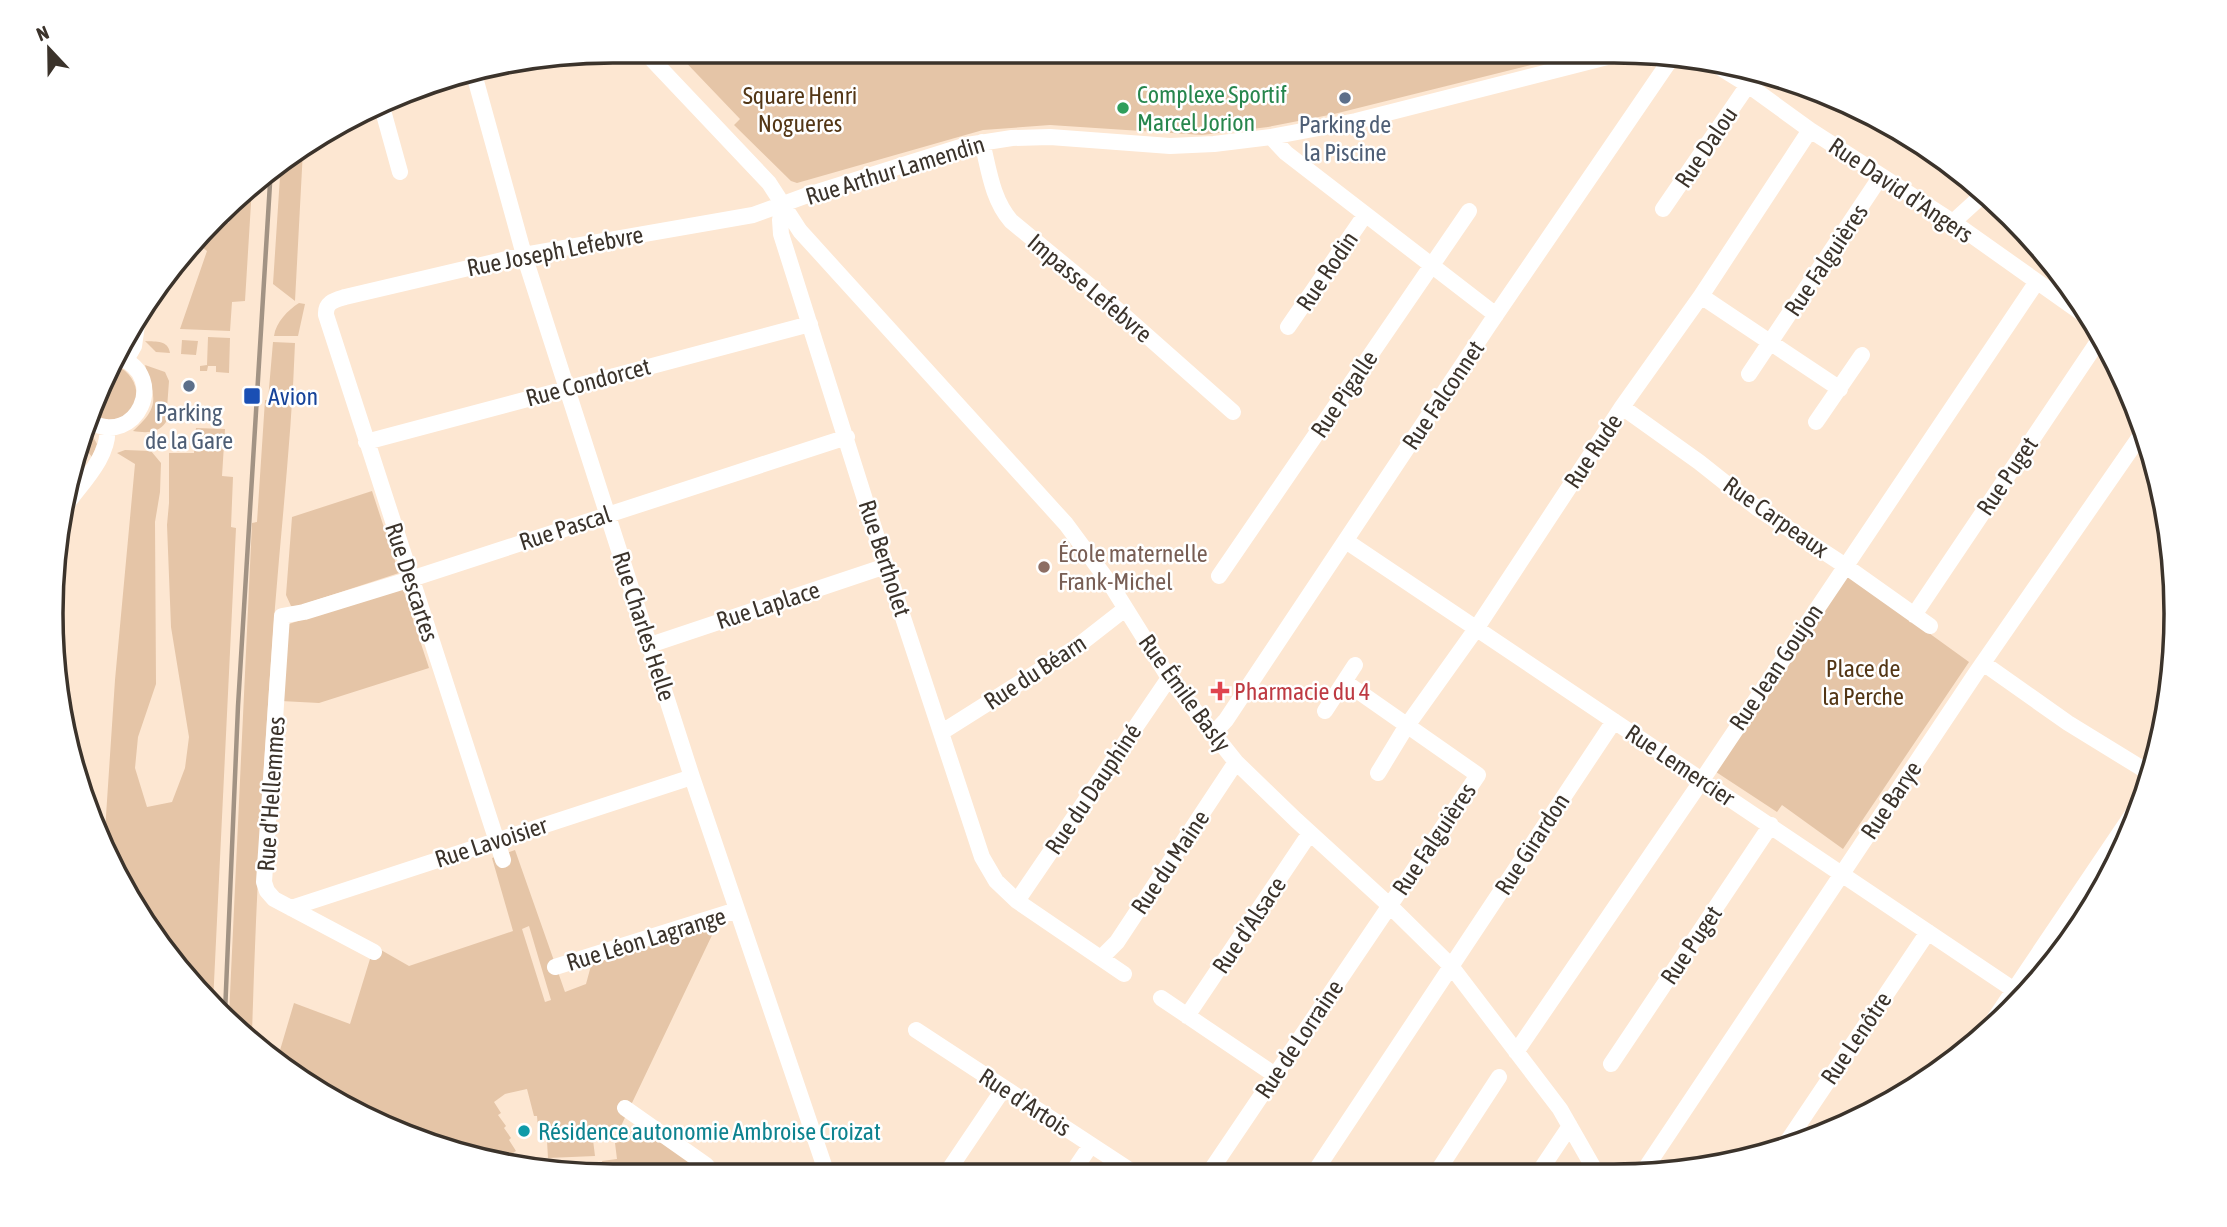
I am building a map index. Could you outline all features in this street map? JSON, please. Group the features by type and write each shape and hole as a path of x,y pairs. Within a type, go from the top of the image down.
{"street":[{"name":"Rue Émile Basly","path":"655,63 769,183 800,231 1066,524 1169,678 1236,762 1451,966 1570,1126 1591,1164"},
{"name":"Rue Arthur Lamendin","path":"783,205 880,172 982,142 1050,137 1170,146 1271,137 1356,121 1585,63"},
{"name":"Rue Falconnet","path":"1213,734 1226,720 1496,315 1666,66"},
{"name":"Rue David d'Angers","path":"1736,77 1810,130 1953,222 2069,305"},
{"name":"Rue Charles Helle","path":"476,81 524,255 566,387 692,777 824,1164"},
{"name":"Rue Dalou","path":"1663,209 1748,85"},
{"path":"384,114 400,172"},
{"name":"Rue Rude","path":"1378,773 1406,727 1476,629 1622,407 1701,296 1810,130"},
{"path":"1271,137 1286,153 1496,315"},
{"name":"Impasse Lefebvre","path":"982,142 995,197 1000,209 1011,221 1102,296 1233,412"},
{"name":"Rue Falguières","path":"1749,374 1881,176"},
{"path":"1953,222 1977,201"},
{"name":"Rue Joseph Lefebvre","path":"329,304 345,297 524,255 753,215 783,205"},
{"name":"Rue Bertholet","path":"783,205 780,234 982,857 996,881 1017,901 1124,974"},
{"name":"Rue Pigalle","path":"1219,576 1469,211"},
{"name":"Rue Rodin","path":"1288,327 1365,215"},
{"name":"Rue Jean Goujon","path":"1516,1052 2036,283"},
{"name":"Rue Falguières","path":"1701,296 1840,389"},
{"name":"Rue Descartes","path":"329,304 327,315 366,442 503,860"},
{"name":"Rue Condorcet","path":"366,442 810,324"},
{"name":"Rue Puget","path":"1914,615 2095,347"},
{"path":"1816,422 1862,355"},
{"path":"97,424 107,428 129,422 142,405 144,385 141,374 125,361"},
{"name":"Rue Carpeaux","path":"1622,407 1757,508 1930,626"},
{"path":"78,488 102,454 108,438 107,428"},
{"name":"Rue Pascal","path":"282,615 304,612 411,579 847,437"},
{"name":"Rue Barye","path":"1649,1163 1983,663 2136,442"},
{"name":"Rue Lemercier","path":"1346,541 2014,990"},
{"name":"Rue Laplace","path":"650,645 886,566"},
{"name":"Rue du Béarn","path":"942,732 1075,648 1125,609"},
{"name":"Rue d'Hellemmes","path":"282,615 264,882 274,899 374,952"},
{"path":"1983,663 2068,723 2141,768"},
{"path":"1325,711 1356,665"},
{"name":"Rue du Dauphiné","path":"1017,901 1169,678"},
{"path":"1345,682 1406,727"},
{"name":"Rue Girardon","path":"1320,1164 1614,721"},
{"name":"Rue Falguières","path":"1389,905 1478,775 1406,727"},
{"name":"Rue du Maine","path":"1101,958 1117,942 1236,762"},
{"name":"Rue Lavoisier","path":"291,908 692,777"},
{"name":"Rue Puget","path":"1611,1064 1771,825"},
{"name":"Rue d'Alsace","path":"1187,1016 1310,833"},
{"path":"2033,969 2114,842"},
{"path":"2087,882 2092,886"},
{"name":"Rue de Lorraine","path":"1215,1164 1389,905"},
{"name":"Rue Léon Lagrange","path":"555,967 737,910"},
{"name":"Rue Lenôtre","path":"1792,1134 1928,932"},
{"path":"1161,998 1275,1075"},
{"name":"Rue d'Artois","path":"916,1030 1120,1164"},
{"path":"1442,1164 1499,1077"},
{"path":"953,1164 1004,1088"},
{"path":"625,1108 705,1164"},
{"path":"1544,1164 1570,1126"},
{"path":"1079,1164 1091,1145"}],"green space":[{"name":"Complexe Sportif Marcel Jorion","path":"686,63 1539,63 1334,114 1268,127 1202,135 1050,125 983,130 797,183 791,181 734,125 740,119"},
{"path":"302,160 295,301 273,284 280,176"},
{"path":"251,200 245,301 232,302 230,331 180,329 207,251 203,248 224,224 229,223 230,219"},
{"path":"299,303 305,304 298,336 274,336 283,317"},
{"path":"208,337 230,338 229,373 216,372 216,366 208,366 207,371 200,371 200,366 207,365"},
{"path":"182,340 198,341 196,355 181,354"},
{"path":"145,341 164,344 170,353 156,352"},
{"path":"273,342 295,343 264,767 252,1028 229,1008 252,523 257,522 265,400 268,400"},
{"path":"145,365 165,372 169,381 166,422 155,431 133,431 152,407 153,393"},
{"path":"121,369 135,386 136,403 125,417 116,421 99,418"},
{"path":"196,428 225,429 222,476 233,477 231,527 236,528 214,991 177,949 156,919 137,889 105,825 115,680 135,464 117,453 125,450 151,451 161,463 155,522 156,684 138,737 135,768 147,807 172,802 185,768 189,737 171,627 167,525 169,453 194,453"},
{"path":"92,436 97,444 92,457 88,452"},
{"path":"372,491 399,573 295,607 291,606 286,595 292,517"},
{"name":"Place de la Perche","path":"1850,576 1969,662 1843,849 1782,805 1777,812 1713,770 1841,578"},
{"path":"402,586 429,668 319,703 281,701 289,624"},
{"path":"515,850 565,992 586,984 592,962 713,924 714,931 621,1126 619,1129 592,1132 595,1156 548,1158 547,1141 544,1140 542,1128 538,1128 537,1116 534,1116 527,1089 505,1094 494,1102 511,1138 509,1140 516,1151 514,1154 471,1145 403,1122 338,1090 280,1051 294,1003 350,1024 374,946 409,966 513,931 492,858","holes":["529,926 551,1000 545,1002 522,929"]},
{"path":"637,1122 692,1164 602,1164 602,1161 617,1159 615,1143 625,1141"}],"railway":[{"path":"225,1004 238,706 270,184"}],"place":[{"name":"Parking de la Piscine","path":"1345,98"},
{"name":"Complexe Sportif Marcel Jorion","path":"1123,108"},
{"name":"Parking de la Gare","path":"189,386"},
{"name":"Avion","path":"252,396"},
{"name":"École maternelle Frank-Michel","path":"1044,567"},
{"name":"Pharmacie du 4","path":"1220,691"},
{"name":"Résidence autonomie Ambroise Croizat","path":"524,1131"}],"park label":[{"name":"Square Henri Nogueres","path":"800,109"}]}
